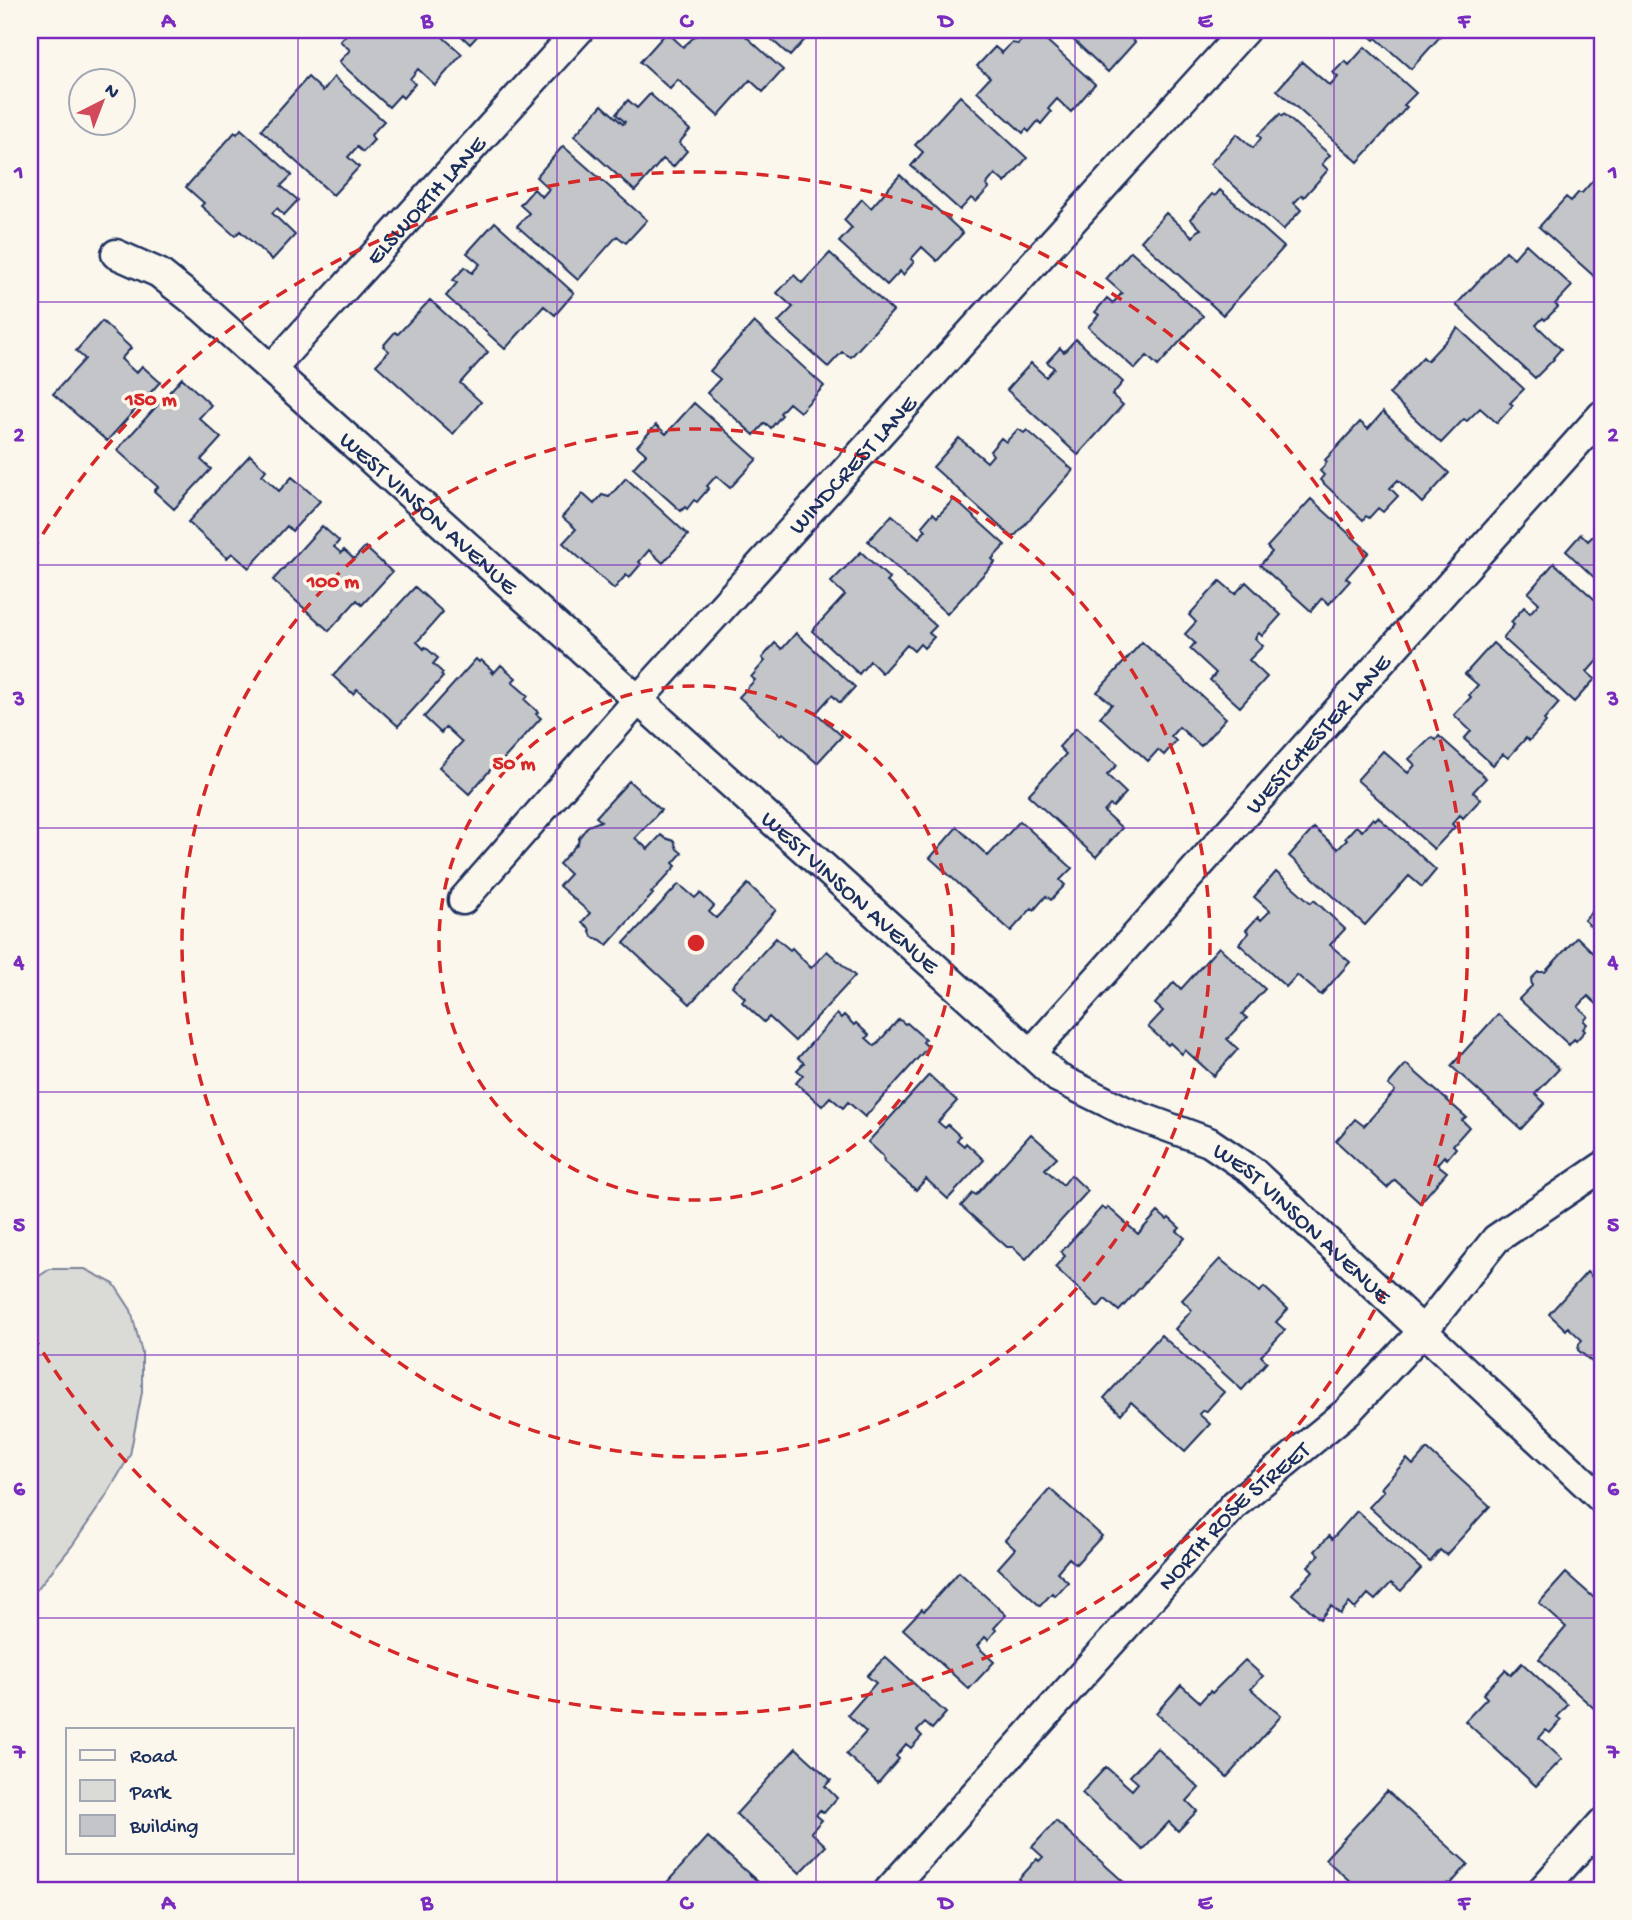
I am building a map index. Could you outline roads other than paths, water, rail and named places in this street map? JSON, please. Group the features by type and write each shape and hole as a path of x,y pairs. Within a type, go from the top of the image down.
{"street":[{"name":"ELSWORTH LANE","path":"271,369 579,30"},
{"name":"WINDCREST LANE","path":"463,900 638,700 1245,30"},
{"name":"WEST VINSON AVENUE","path":"116,254 159,273 203,307 1058,1078 1127,1112 1209,1142 1252,1171 1602,1499"},
{"name":"WESTCHESTER LANE","path":"1031,1053 1602,415"},
{"name":"NORTH ROSE STREET","path":"889,1890 1235,1504 1348,1410 1423,1331 1496,1239 1602,1167"},
{"path":"1542,1890 1602,1824"}]}
